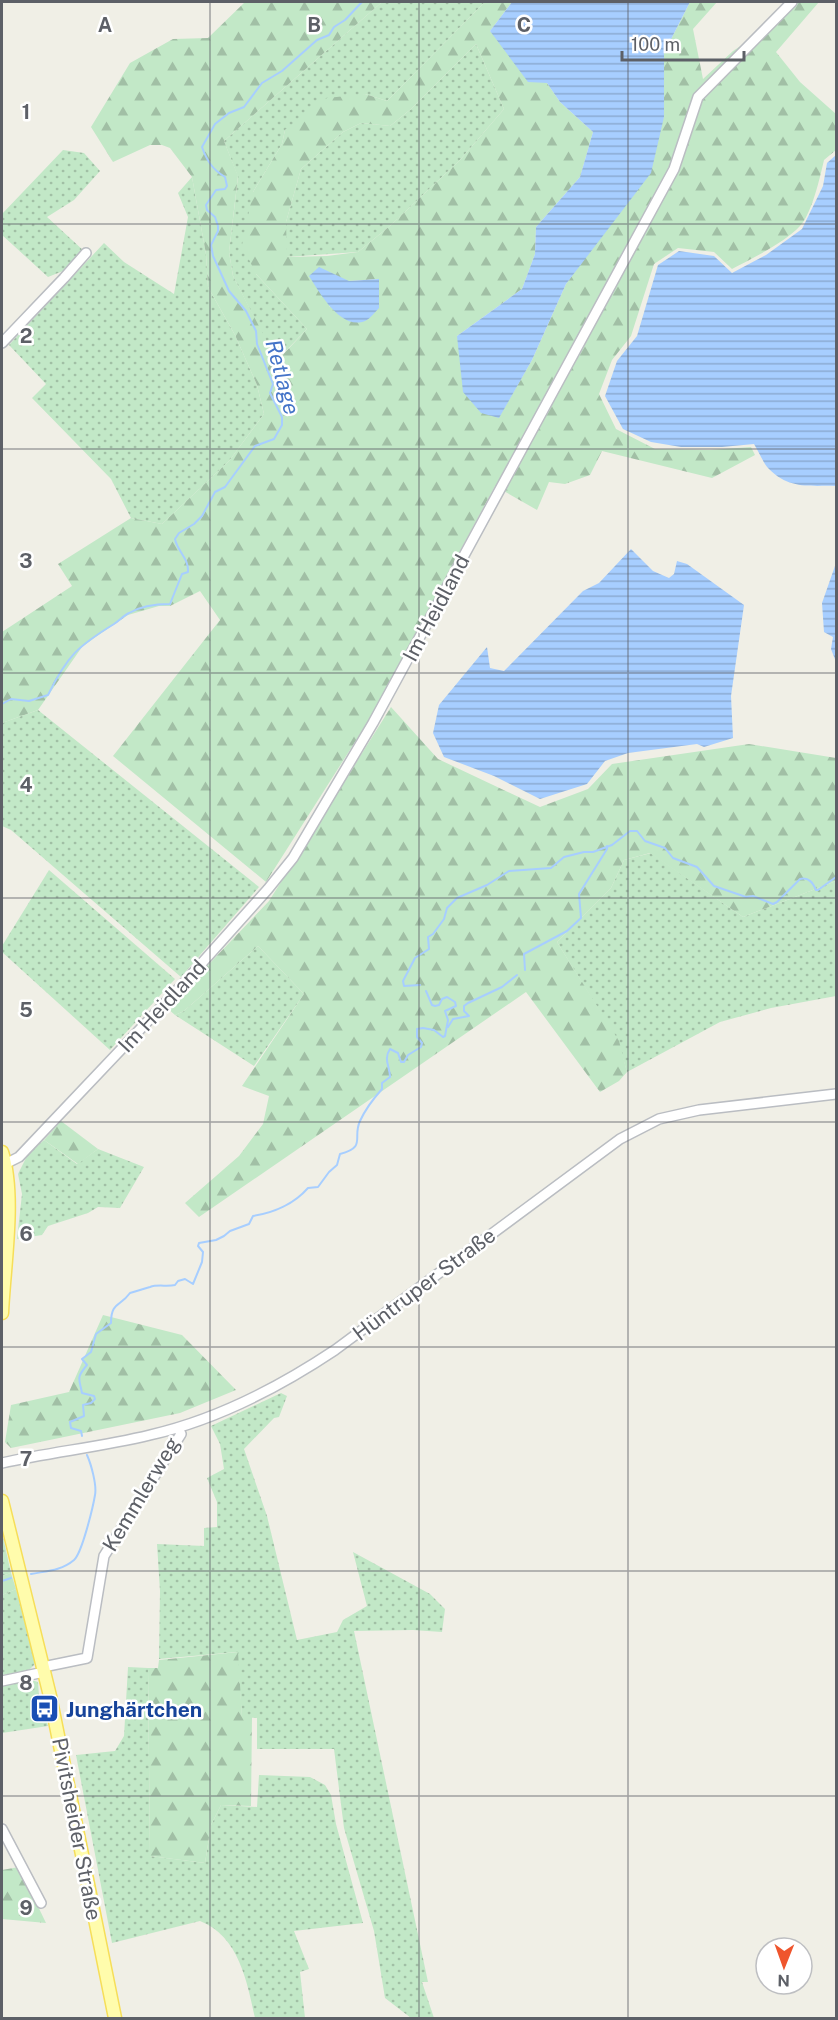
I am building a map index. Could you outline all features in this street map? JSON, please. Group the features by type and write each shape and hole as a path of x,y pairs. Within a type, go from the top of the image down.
{"main road":[{"path":"2,1313 9,1200 3,1158"},
{"name":"Pivitsheider Straße","path":"2,1501 59,1738 115,2019"}],"street":[{"name":"Im Heidland","path":"3,1158 19,1156 184,983 293,858 373,723 674,169 698,97 792,2"},
{"path":"2,343 86,253"},
{"name":"Hüntruper Straße","path":"2,1462 178,1428 250,1399 317,1362 621,1139 659,1119 699,1110 837,1094"},
{"name":"Kemmlerweg","path":"43,1669 87,1658 104,1556 181,1434 178,1428"},
{"path":"2,1681 43,1669"},
{"path":"2,1829 41,1903"}],"green space":[{"path":"245,2 382,2 224,141 238,176 229,252 233,276 277,361 307,329 256,274 242,245 253,192 282,144 285,130 327,98 365,94 387,101 485,2 512,2 490,31 547,83 560,102 593,132 580,177 536,227 535,254 522,289 457,336 499,417 532,360 566,284 593,247 664,117 664,53 690,2 717,2 693,29 703,79 733,51 760,33 787,2 819,2 776,52 800,82 836,114 836,150 824,160 812,204 800,226 777,244 732,269 714,252 678,248 654,264 631,336 612,360 599,394 616,429 655,449 710,450 751,447 755,455 712,478 602,451 590,475 565,484 549,482 537,510 495,486 369,720 266,882 113,756 220,620 200,591 170,606 159,606 128,615 82,647 38,710 2,723 2,632 72,586 58,564 131,518 162,524 229,461 264,414 257,385 235,335 208,287 206,254 192,177 170,148 162,145 150,145 113,162 91,127 130,63 173,39 208,38","holes":["476,44 504,109 460,160 391,225 358,252 327,256 287,257 286,222 301,169 343,132 361,123 390,126 411,109","379,279 329,307 349,281"]},
{"path":"382,2 485,2 387,101 365,94 285,130 282,144 253,192 256,274 307,329 276,361 233,276 229,252 238,177 224,141"},
{"path":"476,44 504,109 460,160 391,225 358,252 286,257 286,222 301,169 343,132 361,123 390,126 411,109"},
{"path":"63,150 84,153 100,171 74,200 47,217 84,251 63,271 48,277 2,235 2,214"},
{"path":"192,177 206,254 208,287 235,335 257,385 264,414 229,461 162,524 131,518 111,479 32,398 46,384 9,345 104,243 124,262 174,294 188,217 178,193"},
{"path":"391,707 438,759 540,807 588,789 612,764 749,744 836,758 836,881 743,917 650,853 624,860 611,888 557,942 619,1041 627,1072 619,1081 600,1092 526,992 199,1217 185,1203 239,1156 263,1124 269,1096 242,1086 304,994 258,946 184,1011 175,1015 167,1008 269,901"},
{"path":"38,710 259,887 181,977 11,830 2,826 2,723"},
{"path":"651,853 743,917 836,881 836,996 771,1008 720,1022 627,1072 618,1041 557,942 611,888 624,860"},
{"path":"49,870 175,979 110,1050 2,952 2,946"},
{"path":"258,946 304,994 254,1066 175,1015 184,1011"},
{"path":"61,1121 98,1149 78,1164 44,1140"},
{"path":"44,1140 77,1164 98,1149 144,1167 120,1208 98,1207 88,1213 48,1226 42,1235 17,1239 22,1194 18,1174 28,1154"},
{"path":"103,1315 182,1335 236,1390 180,1413 11,1448 5,1442 11,1405 69,1392"},
{"path":"281,1393 287,1396 279,1417 274,1418 244,1449 267,1516 297,1640 337,1632 343,1620 367,1606 353,1552 430,1594 445,1609 442,1632 354,1631 428,1982 422,1982 434,2018 411,2018 385,1998 374,1931 344,1828 334,1749 257,1749 257,1718 242,1717 237,1652 159,1659 160,1591 157,1544 204,1546 204,1528 217,1527 217,1502 207,1478 224,1469 220,1444 211,1426"},
{"path":"2,1533 11,1573 2,1576"},
{"path":"11,1573 16,1589 2,1595 2,1576"},
{"path":"16,1589 35,1660 34,1665 28,1671 2,1675 2,1595"},
{"path":"238,1652 242,1717 252,1717 251,1806 221,1805 211,1825 205,1863 150,1856 148,1668 158,1668 159,1660"},
{"path":"128,1667 148,1668 150,1856 205,1863 211,1825 221,1805 257,1807 259,1775 310,1777 325,1785 331,1795 336,1824 363,1923 294,1931 309,1969 300,1972 305,2018 255,2018 244,1975 232,1949 224,1937 200,1921 112,1943 76,1755 115,1751 124,1736"},
{"path":"31,1680 38,1682 39,1696 48,1726 2,1733 2,1685"},
{"path":"19,1867 46,1923 2,1919 2,1870"}],"water":[{"path":"512,2 690,2 664,53 664,117 651,173 566,284 532,360 499,418 481,413 463,392 457,336 522,289 535,254 536,227 580,177 593,132 560,102 547,83 528,82 490,31"},
{"path":"836,155 836,486 801,485 777,476 767,467 754,444 681,447 651,442 623,429 605,396 617,361 637,336 658,265 679,251 714,256 732,273 766,255 802,229 823,186 827,163"},
{"path":"319,267 349,281 379,279 379,308 365,321 356,323 339,315 325,300 309,276"},
{"path":"631,549 653,571 669,578 674,574 677,561 687,564 744,605 731,696 733,738 704,747 697,744 628,753 605,761 587,784 540,799 494,776 444,757 433,733 439,705 487,647 490,668 504,671 583,591 599,583"},
{"path":"835,566 836,662 831,649 833,637 824,632 822,603"}],"waterway":[{"name":"Retlage","path":"2,704 11,699 29,701 48,695 68,661 91,639 127,614 149,606 170,604 182,574 188,572 187,563 175,539 179,533 202,516 215,492 225,487 255,446 274,439 282,425 282,417 270,393 273,384 257,344 256,331 246,311 229,291 213,256 211,245 218,226 215,217 207,210 206,205 216,190 225,189 227,186 225,177 210,164 202,147 215,124 229,113 244,107 262,83 282,71 317,40 329,35 334,27 345,20 362,2"},
{"path":"420,985 404,986 403,981 415,958 429,949 428,937 433,934 444,919 447,908 457,898 487,885 509,871 551,868 564,857 593,852 612,845 630,831 637,831 645,841 665,848 673,858 697,867 714,886 746,897 753,896 773,904 800,879 808,880 818,890 836,877"},
{"path":"525,970 524,954 567,931 581,918 579,894 607,846"},
{"path":"448,1027 453,1019 469,1016 464,1011 464,1006 502,987 517,975"},
{"path":"82,1436 81,1431 71,1428 70,1422 84,1416 83,1405 95,1399 94,1396 82,1393 79,1378 87,1365 82,1359 91,1352 96,1334 111,1323 114,1308 130,1293 153,1286 175,1285 178,1281 185,1279 193,1284 202,1262 203,1252 198,1246 199,1243 216,1240 230,1231 249,1224 253,1216 283,1207 308,1188 318,1187 337,1165 340,1154 356,1145 358,1127 362,1117 382,1089 382,1083 390,1077 387,1060 390,1049 398,1053 401,1062 404,1062 408,1055 421,1047 422,1043 417,1037 417,1029 434,1030 443,1037 445,1036 448,1020 445,1011 456,1006 455,1002 447,997 442,999 439,1005 432,1005 426,991"},
{"path":"31,1574 64,1566 77,1556 87,1529 95,1495 92,1469 87,1455"},
{"path":"2,1581 11,1578"}],"place":[{"name":"Junghärtchen","path":"45,1709"}]}
